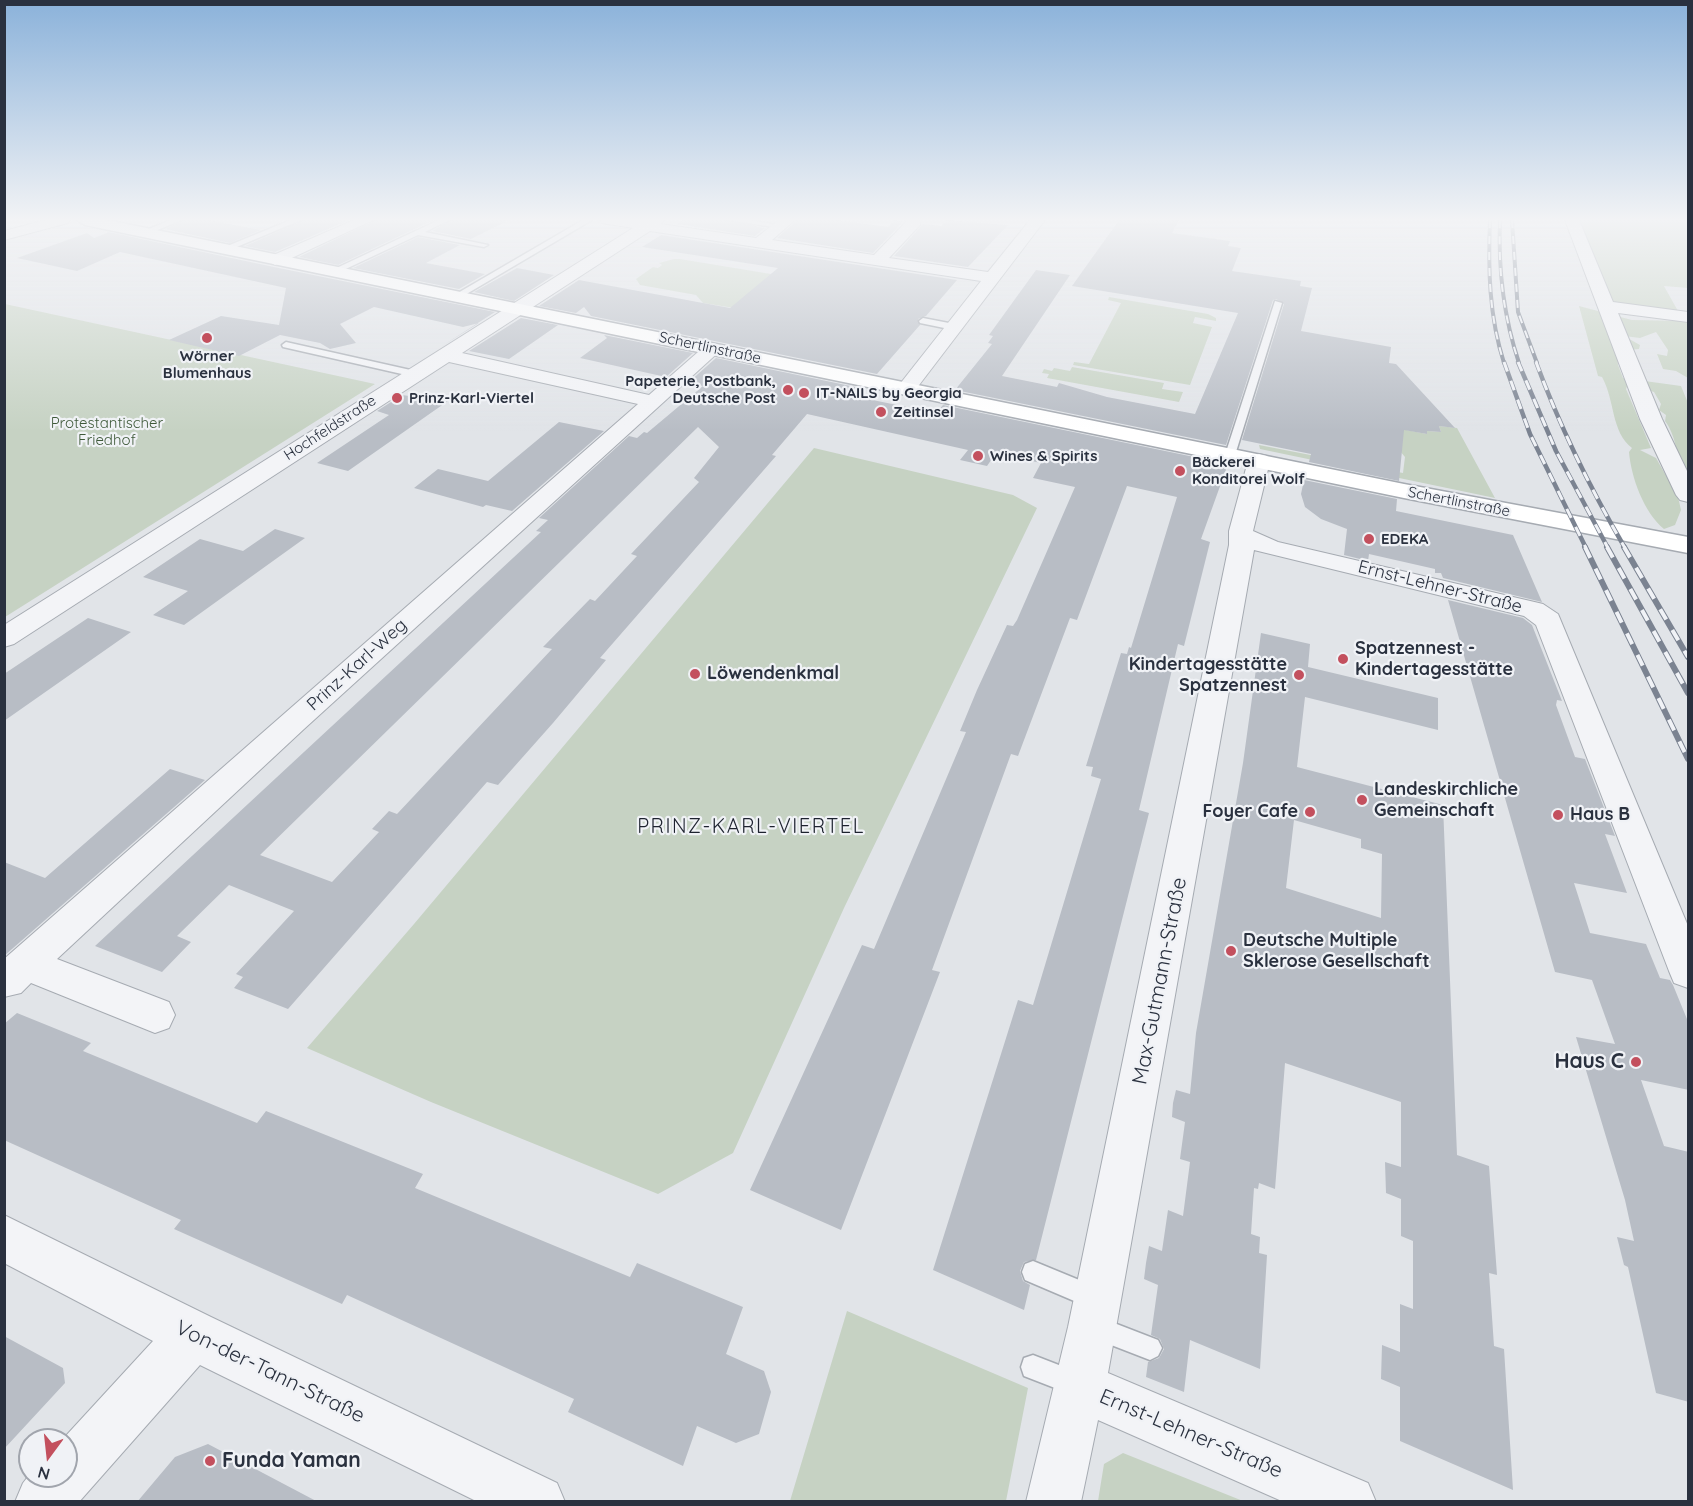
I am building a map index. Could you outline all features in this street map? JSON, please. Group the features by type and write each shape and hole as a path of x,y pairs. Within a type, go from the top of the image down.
{"street":[{"name":"Schertlinstraße","path":"422,290 1259,461 1689,545"},
{"name":"Hochfeldstraße","path":"4,638 545,290"},
{"path":"906,389 982,290"},
{"path":"1600,290 1651,419 1689,495"},
{"path":"1606,306 1689,317"},
{"name":"Prinz-Karl-Weg","path":"13,976 293,721 714,349"},
{"path":"445,355 654,402"},
{"name":"Max-Gutmann-Straße","path":"1053,1502 1096,1313 1190,829 1243,536 1241,531 1259,461"},
{"name":"Ernst-Lehner-Straße","path":"1243,536 1310,562 1533,610 1548,620 1689,971"},
{"path":"13,976 155,1015"},
{"name":"Von-der-Tann-Straße","path":"4,1238 193,1335 538,1502"},
{"path":"78,1463 193,1335"},
{"name":"Ernst-Lehner-Straße","path":"1081,1387 1349,1502"},
{"path":"42,1502 55,1488"}],"lane":[{"path":"455,297 467,290"},
{"path":"1230,455 1278,303"},
{"path":"922,321 954,327"},
{"path":"286,345 415,374"},
{"path":"1033,1272 1150,1348"},
{"name":"Ernst-Lehner-Straße","path":"1034,1368 1081,1387"}],"green space":[{"path":"670,290 763,290 753,311 703,303 696,295"},
{"path":"1600,290 1666,290 1678,311 1606,306"},
{"path":"1109,297 1208,314 1216,318 1216,321 1195,317 1193,323 1212,327 1190,385 1073,365 1074,362 1089,364 1121,303 1108,300"},
{"name":"Protestantischer Friedhof","path":"5,304 375,384 5,617"},
{"path":"1579,306 1632,320 1688,321 1688,378 1676,371 1663,369 1657,354 1667,356 1668,350 1656,332 1640,338 1624,336 1640,345 1639,349 1617,351 1618,365 1623,378 1681,386 1688,403 1688,476 1665,421 1666,415 1659,410 1661,404 1654,392 1628,384 1626,389 1651,448 1640,450 1656,458 1678,497 1681,510 1675,525 1664,529 1650,514 1640,494 1630,462 1629,452 1632,448 1620,433 1606,386 1602,377 1598,376"},
{"path":"1072,367 1164,383 1162,389 1183,392 1179,402 1047,378 1049,374 1042,373 1044,369 1052,371 1054,368 1070,371"},
{"path":"1359,421 1427,434 1427,431 1441,432 1439,426 1457,428 1495,498 1260,449 1259,445 1403,473 1405,457 1395,445"},
{"path":"814,448 1013,495 1037,508 844,908 733,1153 658,1194 431,1102 307,1048 414,924"},
{"path":"847,1311 1028,1388 1006,1501 790,1501"},
{"path":"1123,1453 1243,1501 1098,1501 1104,1464"}],"building":[{"path":"286,290 388,290 495,312 477,323 463,327 374,307 340,324 356,343 330,349 320,343 280,335 239,356 169,340 221,316 279,325"},
{"path":"477,290 530,290 514,301 474,292"},
{"path":"563,290 634,290 730,308 751,290 948,290 926,316 918,319 920,325 877,374 591,316 584,307 576,313 539,306"},
{"path":"1021,290 1060,290 1002,376 1057,387 1059,383 1107,397 1195,414 1238,313 1098,290 1311,290 1301,331 1391,347 1389,363 1396,364 1455,428 1439,426 1441,432 1427,431 1427,434 1404,430 1399,481 1309,462 1311,454 1242,440 1284,304 1276,299 1273,300 1226,445 955,390 992,344 988,343 993,336 989,335"},
{"path":"521,318 558,325 509,359 469,351"},
{"path":"477,323 479,323 442,346"},
{"path":"604,335 693,353 666,377 580,358 607,338"},
{"path":"716,358 865,389 858,397 936,413 943,405 1228,464 1201,539 1210,542 1184,646 1178,644 1139,810 1149,813 1036,1260 1024,1262 1020,1271 1023,1281 1030,1285 1024,1310 933,1270 1018,1000 1033,1005 1101,779 1091,776 1093,767 1086,766 1121,653 1127,654 1129,647 1131,648 1177,497 1127,486 1077,620 1070,618 1018,756 1011,754 932,970 940,972 841,1230 750,1190 862,945 874,949 966,732 960,731 977,690 1007,625 1013,626 1017,620 1075,487 1033,478 1041,463 996,453 987,466 960,460 968,450 807,414 772,455 776,456 600,658 606,660 553,723 498,785 487,782 288,1009 234,988 243,977 236,974 294,911 229,885 177,936 191,942 162,972 95,946 541,532 536,531 548,520 539,518 629,436 637,438 644,432 647,433 703,386 689,382","holes":["698,427 719,447 694,478 699,482 631,554 637,556 595,601 590,599 543,647 552,649 397,814 389,811 372,829 379,832 332,882 260,855"]},
{"path":"402,395 448,401 348,471 317,463 389,415 377,411"},
{"path":"559,422 604,431 512,511 486,505 483,507 414,488 438,469 488,481"},
{"path":"1304,480 1397,499 1396,511 1513,535 1542,602 1443,578 1441,573 1435,573 1435,569 1369,554 1368,561 1344,555 1347,529 1321,519 1305,507 1301,494"},
{"path":"275,529 305,538 184,625 153,615 188,591 143,577 200,539 243,551"},
{"path":"1448,600 1523,618 1532,625 1562,701 1557,700 1556,705 1575,757 1585,759 1615,836 1605,834 1627,893 1574,883 1590,933 1646,944 1660,978 1670,980 1673,985 1689,1024 1689,1090 1641,1080 1664,1146 1689,1152 1689,1402 1656,1393 1628,1267 1624,1265 1617,1237 1634,1241 1625,1200 1576,1037 1615,1044 1592,980 1555,972"},
{"path":"88,618 131,632 4,721 4,674"},
{"path":"1261,633 1310,644 1308,667 1438,698 1438,730 1305,697 1297,767 1443,805 1457,1155 1489,1166 1497,1275 1489,1273 1494,1346 1504,1349 1513,1490 1400,1441 1400,1387 1381,1379 1382,1345 1400,1352 1400,1304 1413,1309 1413,1241 1401,1236 1401,1199 1386,1193 1385,1162 1401,1167 1401,1102 1285,1063 1275,1189 1259,1183 1258,1189 1254,1188 1251,1234 1260,1237 1259,1253 1267,1255 1260,1369 1190,1340 1184,1392 1146,1377 1148,1362 1159,1358 1164,1349 1160,1339 1151,1335 1158,1285 1144,1279 1146,1263 1149,1246 1162,1251 1168,1210 1183,1216 1190,1162 1180,1159 1185,1122 1172,1117 1173,1103 1176,1090 1190,1094 1196,1033 1243,763","holes":["1294,820 1361,839 1361,848 1382,854 1381,918 1286,888"]},
{"path":"170,769 205,780 4,956 4,862 45,878"},
{"path":"17,1013 91,1043 83,1051 257,1123 266,1111 423,1174 415,1188 630,1277 637,1263 743,1307 726,1354 764,1371 771,1392 759,1434 736,1443 697,1426 683,1466 568,1412 574,1399 347,1295 342,1304 174,1229 181,1220 4,1140 4,1024"},
{"path":"4,1336 63,1368 65,1383 23,1428 18,1428 18,1434 4,1449"},
{"path":"208,1444 318,1502 137,1502 175,1457"}],"railway":[{"path":"1491,290 1495,328 1504,363"},
{"path":"1503,290 1509,327 1519,363"},
{"path":"1517,290 1518,312 1537,363"},
{"path":"1504,362 1530,434 1586,548"},
{"path":"1518,362 1556,451 1608,548"},
{"path":"1536,362 1576,457 1625,548"},
{"path":"1585,547 1688,759"},
{"path":"1607,547 1688,693"},
{"path":"1624,547 1688,657"}],"place":[{"name":"Wörner Blumenhaus","path":"207,338"},
{"name":"Papeterie, Postbank, Deutsche Post","path":"788,390"},
{"name":"IT-NAILS by Georgia","path":"804,393"},
{"name":"Prinz-Karl-Viertel","path":"397,398"},
{"name":"Zeitinsel","path":"881,412"},
{"name":"Wines & Spirits","path":"978,456"},
{"name":"Bäckerei Konditorei Wolf","path":"1180,471"},
{"name":"EDEKA","path":"1369,539"},
{"name":"Spatzennest - Kindertagesstätte","path":"1343,659"},
{"name":"Löwendenkmal","path":"695,674"},
{"name":"Kindertagesstätte Spatzennest","path":"1299,675"},
{"name":"Landeskirchliche Gemeinschaft","path":"1362,800"},
{"name":"Foyer Cafe","path":"1310,812"},
{"name":"Haus B","path":"1558,815"},
{"name":"Deutsche Multiple Sklerose Gesellschaft","path":"1231,951"},
{"name":"Haus C","path":"1636,1062"},
{"name":"Funda Yaman","path":"210,1461"}],"district":[{"name":"PRINZ-KARL-VIERTEL","path":"751,827"}]}
